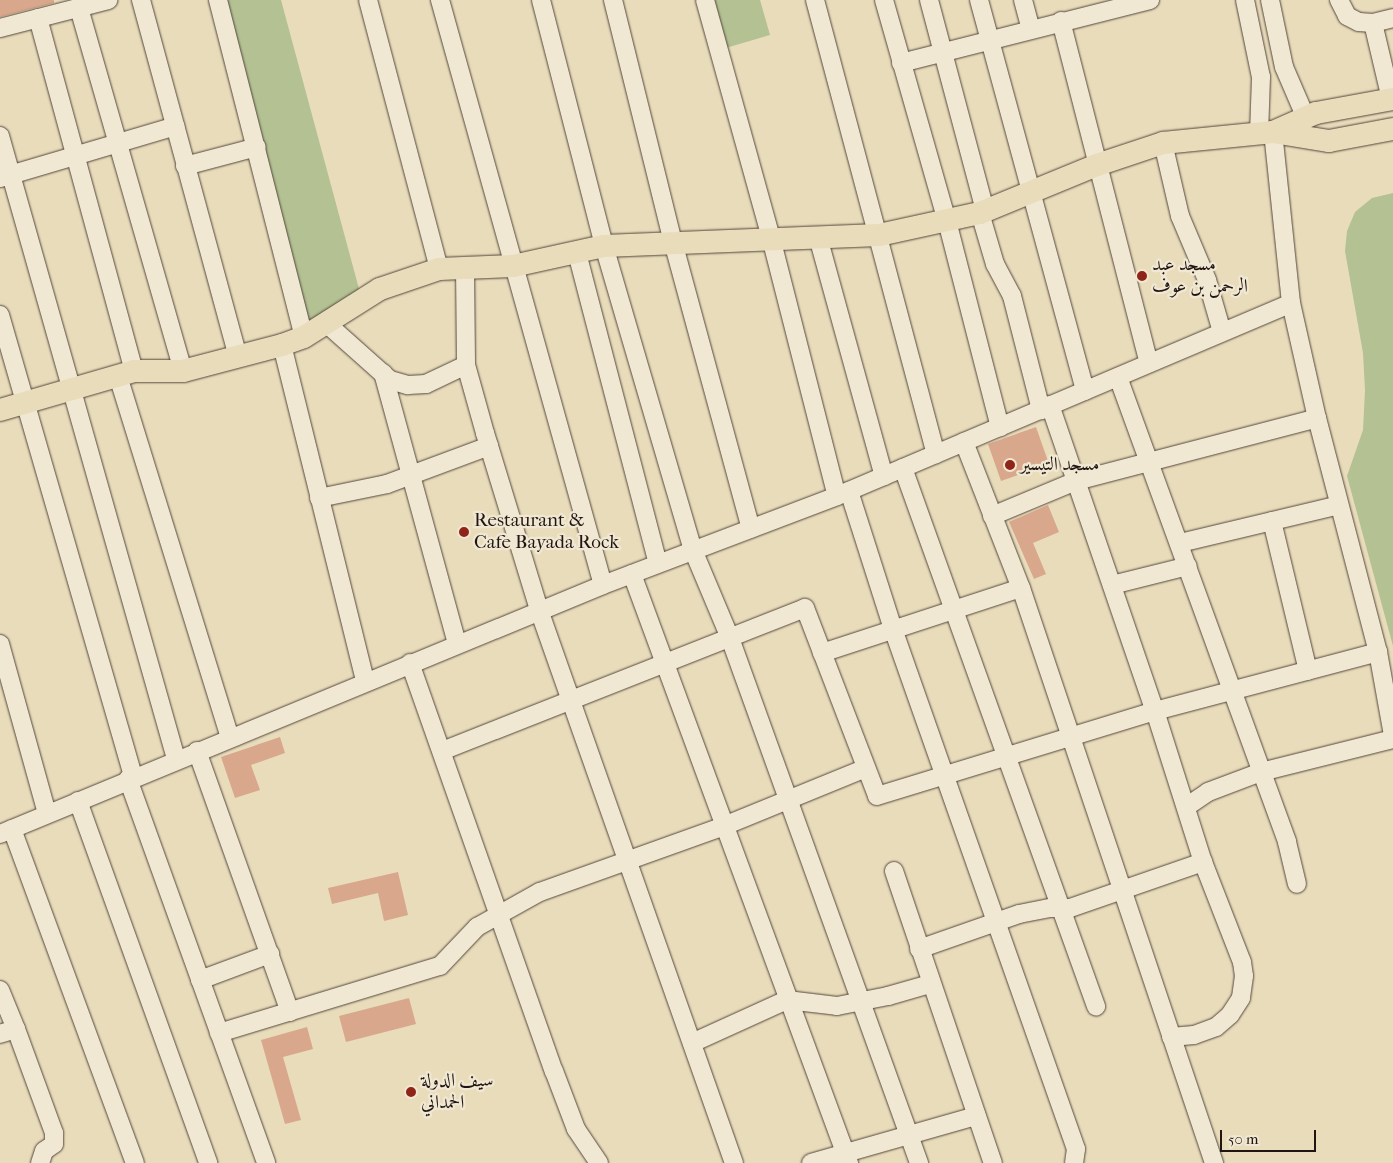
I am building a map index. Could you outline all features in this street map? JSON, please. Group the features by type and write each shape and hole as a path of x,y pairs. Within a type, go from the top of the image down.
{"main road":[{"path":"0,410 126,374 183,370 282,345 304,337 380,289 439,269 512,266 604,246 879,235 983,212 1097,165 1163,143 1266,132 1306,118 1392,99"},
{"path":"1266,132 1329,141 1393,129"}],"street":[{"path":"0,28 108,0"},
{"path":"141,0 238,357"},
{"path":"218,0 304,337"},
{"path":"368,0 439,269"},
{"path":"440,0 512,266 603,585"},
{"path":"541,0 604,246 693,550 730,638 919,1163"},
{"path":"613,0 673,242 751,529"},
{"path":"704,0 843,494 893,629 1076,1149 1074,1163"},
{"path":"815,0 936,454"},
{"path":"884,0 947,221 1000,427"},
{"path":"929,0 995,264 1012,296 1046,408 1076,481 1155,711 1203,862 1242,962 1244,976 1241,998 1230,1015 1216,1027 1194,1035 1171,1037"},
{"path":"979,0 1085,391"},
{"path":"1023,0 1031,29"},
{"path":"901,64 1061,21 1101,5 1150,0"},
{"path":"1245,0 1261,77 1266,132 1291,303 1317,418 1378,652 1393,735"},
{"path":"1270,0 1284,67 1306,118"},
{"path":"1339,0 1347,16 1359,22 1373,23 1393,18"},
{"path":"79,8 183,370"},
{"path":"38,18 75,156 126,374 230,737"},
{"path":"1061,21 1149,363"},
{"path":"1373,23 1392,99"},
{"path":"5,176 175,126"},
{"path":"0,136 5,176 176,760"},
{"path":"1163,143 1180,216 1207,280 1222,332"},
{"path":"185,166 256,147"},
{"path":"818,237 884,476"},
{"path":"577,253 658,564"},
{"path":"465,267 466,365 489,446 539,610 626,862 734,1163"},
{"path":"135,1163 6,831 197,750 539,610 843,494 1291,303"},
{"path":"0,315 131,778 200,980 266,1163"},
{"path":"326,323 390,380 408,384 426,384 466,365"},
{"path":"282,345 366,681"},
{"path":"383,374 457,644"},
{"path":"1118,376 1180,542 1287,842 1297,884"},
{"path":"992,516 1076,481 1317,418"},
{"path":"964,442 1021,588 1214,1163"},
{"path":"319,498 354,493 410,476 489,446"},
{"path":"903,468 1096,1006"},
{"path":"1180,542 1340,505"},
{"path":"1272,521 1308,671"},
{"path":"1112,585 1188,566"},
{"path":"632,574 848,1158"},
{"path":"822,653 1021,588"},
{"path":"442,751 664,661 730,638 805,608 877,796 1155,711 1378,652"},
{"path":"0,644 47,814"},
{"path":"410,663 442,751 497,915 576,1129 599,1163"},
{"path":"1186,806 1208,792 1261,772 1393,740"},
{"path":"197,750 290,1012"},
{"path":"219,1033 440,966 477,927 540,892 724,826 866,768"},
{"path":"78,801 208,1163"},
{"path":"919,949 1019,914 1070,908 1203,862"},
{"path":"894,872 930,984 993,1163"},
{"path":"200,980 270,954"},
{"path":"692,1043 788,1000 837,1006 860,999 888,996 930,984"},
{"path":"0,990 8,1032 54,1133 54,1144 44,1151 40,1163"},
{"path":"811,1163 848,1158 909,1135 976,1116"}],"green space":[{"path":"218,0 281,0 362,300 304,337"},
{"path":"705,0 760,0 770,35 719,50"},
{"path":"1393,193 1393,646 1347,476 1363,430 1365,390 1363,353 1345,251 1347,231 1355,212 1372,198"}],"building":[{"path":"0,0 54,0 54,3 0,17"},
{"path":"1036,427 1049,464 1001,481 988,444"},
{"path":"1048,505 1059,532 1033,543 1046,574 1034,579 1009,522"},
{"path":"280,737 285,753 251,765 260,790 235,798 221,757"},
{"path":"398,872 408,915 384,921 378,893 332,904 328,888"},
{"path":"409,998 416,1024 346,1042 339,1016"},
{"path":"307,1027 313,1049 283,1057 301,1120 285,1124 261,1040"}],"place":[{"name":"مسجد عبد الرحمن بن عوف","path":"1142,276"},
{"name":"مسجد التيسير","path":"1010,465"},
{"name":"Restaurant & Cafe Bayada Rock","path":"464,532"},
{"name":"سيف الدولة الحمداني","path":"411,1092"}]}
